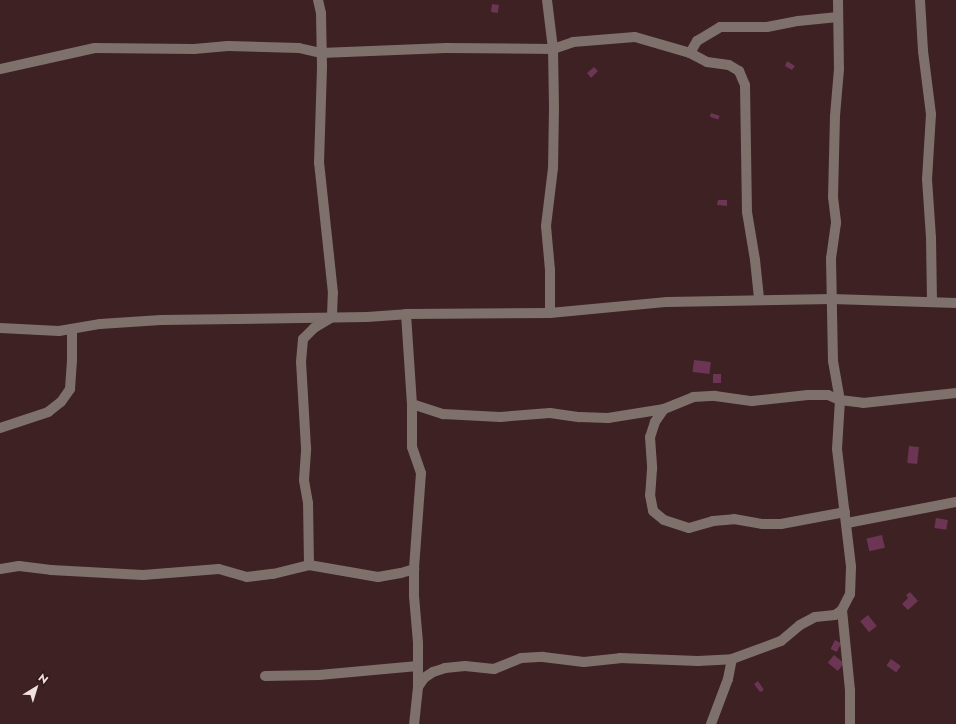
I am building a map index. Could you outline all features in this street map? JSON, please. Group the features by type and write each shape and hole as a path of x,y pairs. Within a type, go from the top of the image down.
{"street":[{"path":"318,0 321,13 319,163 333,294 332,317"},
{"path":"548,0 553,48 553,168 546,226 550,270 550,314"},
{"path":"418,687 424,678 433,672 445,668 465,666 494,669 521,658 543,656 584,662 620,658 698,661 732,659 781,641 800,625 815,617 835,615 842,610 850,594 851,567 837,449 840,400 833,361 832,258 836,223 833,197 835,116 839,69 838,0"},
{"path":"920,0 923,51 931,114 927,179 931,238 932,302"},
{"path":"690,53 697,41 720,27 767,27 798,21 838,17"},
{"path":"0,69 95,48 194,49 235,46 299,48 321,54 446,48 553,48 573,42 635,37 690,53 707,62 729,66 739,71 745,85 747,212 755,260 759,300"},
{"path":"0,328 59,331 100,324 161,320 367,317 406,314 550,314 667,302 832,298 956,303"},
{"path":"406,314 412,404 412,447 420,473 414,569 418,666 418,687 414,724"},
{"path":"310,565 308,503 304,480 306,448 301,362 303,339 314,328 332,317"},
{"path":"0,428 48,412 61,402 70,389 72,328"},
{"path":"412,404 443,414 500,416 550,413 580,417 608,418 664,409 694,397 715,396 752,401 808,395 828,395 840,400 863,403 956,393"},
{"path":"664,409 655,422 650,437 652,469 650,495 653,511 664,520 689,528 713,521 734,519 762,524 781,524 845,512"},
{"path":"846,523 956,502"},
{"path":"0,569 19,566 51,570 143,575 219,570 247,578 273,574 310,565 378,577 401,574 414,569"},
{"path":"842,610 850,684 850,724"},
{"path":"711,724 728,679 732,659"},
{"path":"266,676 319,675 418,666"}],"building":[{"path":"492,4 499,5 498,13 491,12"},
{"path":"787,61 795,66 792,70 785,66"},
{"path":"594,67 598,71 591,78 587,73"},
{"path":"711,113 720,116 718,120 710,117"},
{"path":"718,200 727,200 727,206 717,205"},
{"path":"694,360 711,362 709,374 693,372"},
{"path":"713,374 721,374 721,383 713,383"},
{"path":"909,446 919,447 917,464 907,463"},
{"path":"936,518 948,520 946,530 934,528"},
{"path":"882,535 885,548 869,551 866,539"},
{"path":"910,592 918,601 908,610 902,604 908,598 906,595"},
{"path":"868,615 877,626 869,632 860,621"},
{"path":"835,640 841,643 837,652 830,649"},
{"path":"834,655 844,663 838,671 828,663"},
{"path":"891,659 901,666 896,672 886,666"},
{"path":"758,681 764,690 760,692 754,684"}]}
